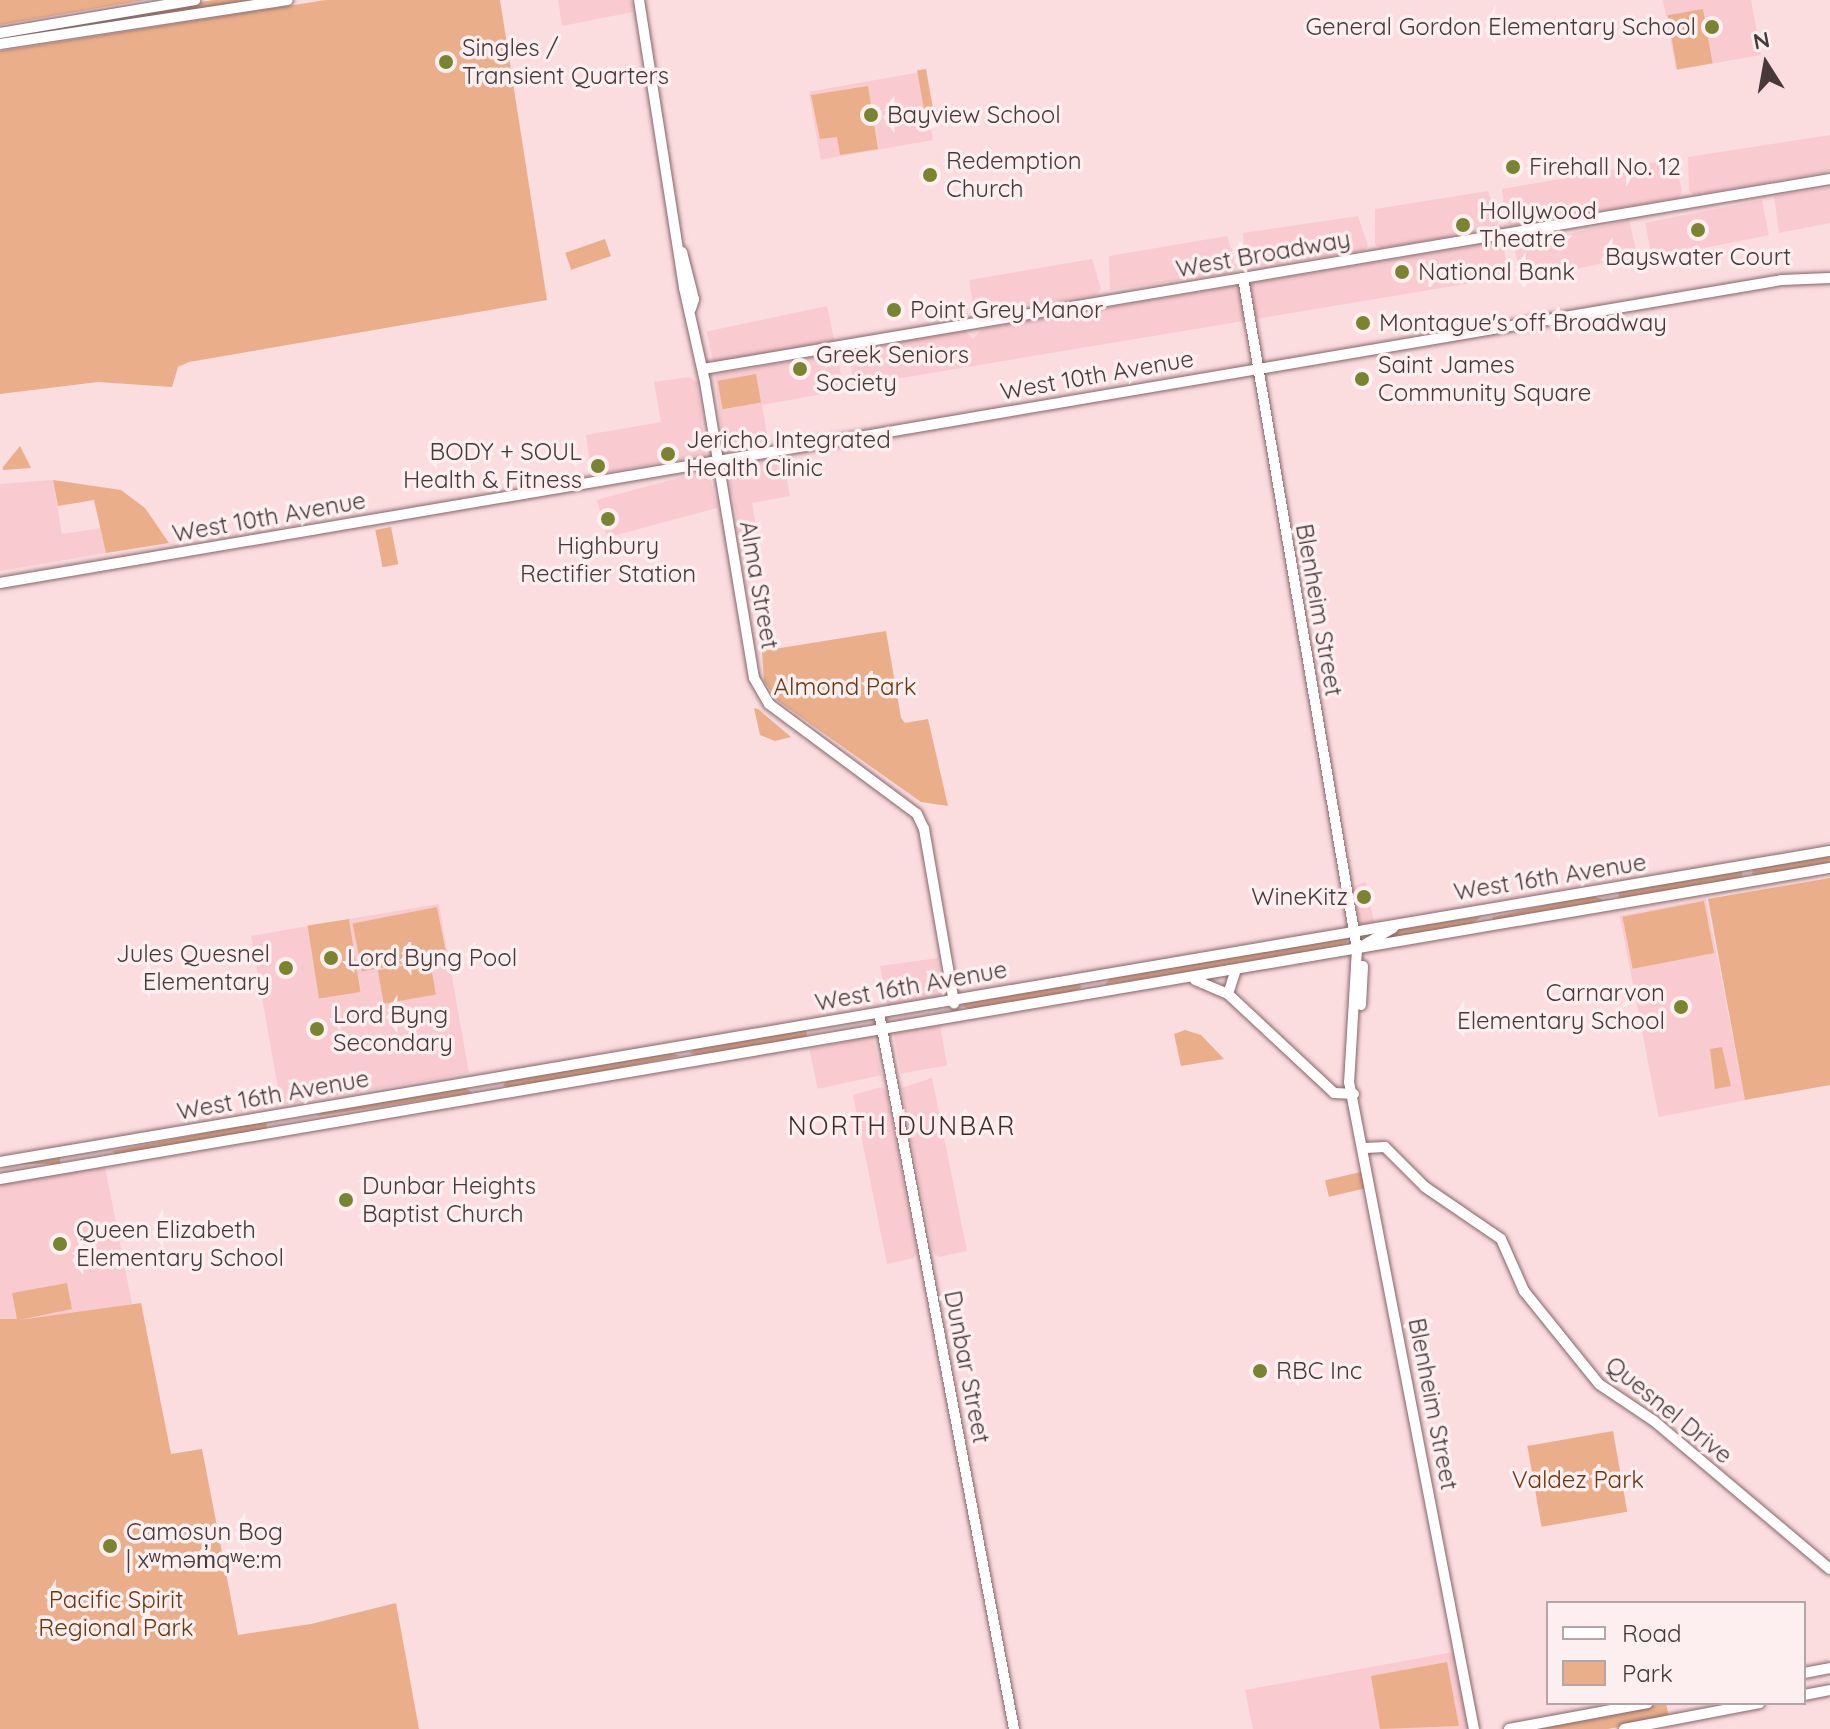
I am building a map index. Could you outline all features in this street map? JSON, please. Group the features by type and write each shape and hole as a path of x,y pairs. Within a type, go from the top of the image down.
{"main road":[{"path":"0,33 195,0"},
{"path":"0,44 288,0"},
{"name":"Alma Street","path":"639,0 682,252 694,299 691,309 754,678 769,704 917,814 924,829 953,999"},
{"name":"West Broadway","path":"703,369 1830,179"},
{"name":"West 10th Avenue","path":"0,583 1259,368 1826,277"},
{"name":"Blenheim Street","path":"1243,278 1365,988 1354,1090 1474,1729"},
{"name":"West 16th Avenue","path":"0,1162 1830,851"},
{"name":"West 16th Avenue","path":"0,1179 1830,868"},
{"path":"1357,949 1405,922"},
{"path":"1228,994 1236,970"},
{"path":"1190,979 1228,994 1334,1093 1354,1090"},
{"path":"953,999 956,1015"},
{"name":"Dunbar Street","path":"879,1013 1014,1729"},
{"name":"Quesnel Drive","path":"1365,1148 1385,1147 1425,1187 1501,1239 1524,1291 1599,1384 1654,1421 1830,1569"},
{"path":"1806,1673 1830,1668"},
{"path":"1806,1695 1830,1690"},
{"path":"1512,1729 1638,1705"},
{"path":"1624,1729 1750,1705"}],"shaded area":[{"path":"558,0 631,0 633,12 562,26"},
{"name":"General Gordon Elementary School","path":"1663,0 1751,0 1761,55 1676,70"},
{"name":"Bayview School","path":"921,72 933,140 821,160 809,92"},
{"path":"1830,135 1830,171 1694,195 1689,191 1688,157"},
{"path":"1674,159 1682,190 1679,198 1511,226 1506,221 1502,189"},
{"path":"1830,187 1830,223 1779,233 1774,196"},
{"path":"1488,191 1498,223 1495,229 1381,248 1375,245 1375,209"},
{"path":"1762,200 1769,235 1652,258 1645,223"},
{"path":"1358,216 1368,246 1364,251 1245,268 1243,233"},
{"path":"1629,220 1637,255 1522,282 1514,247"},
{"path":"1227,236 1237,268 1232,273 1110,290 1109,256"},
{"path":"1497,242 1504,245 1507,277 853,386 850,351 965,331 973,339 982,329"},
{"path":"1092,259 1101,289 1096,295 974,312 969,280"},
{"path":"827,306 834,340 714,366 707,332"},
{"path":"837,353 844,390 762,405 769,447 724,451 715,375"},
{"path":"689,377 697,382 706,454 598,474 591,471 586,435 661,422 654,382"},
{"path":"782,454 790,496 752,503 760,547 743,549 727,466"},
{"path":"708,470 718,508 607,537 597,500"},
{"path":"53,480 62,534 101,528 106,553 0,571 0,484"},
{"path":"1366,882 1374,923 1361,925 1351,887"},
{"name":"Carnarvon Elementary School","path":"1706,899 1745,1100 1659,1117 1620,916"},
{"name":"Lord Byng Secondary","path":"439,904 469,1073 281,1105 251,936 308,926 321,999 361,992 349,919"},
{"path":"938,958 941,995 887,1006 880,966"},
{"path":"940,1025 947,1065 901,1074 894,1033"},
{"path":"873,1036 881,1075 818,1089 809,1050"},
{"path":"932,1078 967,1251 939,1257 933,1252 901,1088"},
{"path":"881,1087 886,1090 917,1253 914,1258 887,1264 853,1095"},
{"name":"Queen Elizabeth Elementary School","path":"105,1167 132,1304 0,1326 0,1184"},
{"path":"1453,1652 1468,1729 1253,1729 1245,1690"}],"green space":[{"path":"0,0 145,0 0,25"},
{"path":"213,0 259,0 110,23 118,16"},
{"path":"326,0 500,0 547,300 189,362 178,367 172,387 98,382 0,394 0,51"},
{"path":"1703,9 1713,63 1677,69 1668,15"},
{"path":"926,69 935,121 926,123 917,71"},
{"path":"868,86 878,149 840,155 837,137 820,139 811,95"},
{"path":"605,239 611,256 571,270 565,253"},
{"path":"756,374 761,403 723,409 718,381"},
{"path":"20,446 31,468 3,470 3,467"},
{"path":"53,480 121,490 145,508 169,543 106,553 94,500 58,506"},
{"path":"391,527 398,564 383,567 375,530"},
{"name":"Almond Park","path":"886,631 901,718 905,723 928,719 948,806 921,802 778,701 764,681 762,651"},
{"name":"Almond Park","path":"754,708 791,737 775,741 760,735"},
{"path":"1830,853 1830,866 1762,877 1752,874 1753,868"},
{"path":"1741,871 1743,876 1733,881 1618,901 1619,890"},
{"path":"1830,878 1830,1085 1745,1100 1708,899"},
{"path":"1592,895 1605,901 1494,920 1492,917"},
{"path":"1704,901 1714,953 1633,969 1623,917"},
{"path":"437,907 446,955 362,972 353,923"},
{"path":"1482,916 1468,927 1368,941 1396,929"},
{"name":"Lord Byng Pool","path":"349,919 361,992 319,999 308,926"},
{"path":"1348,938 1344,947 1105,985 1110,978"},
{"path":"430,961 436,994 384,1004 378,970"},
{"path":"1080,983 1081,988 1064,995 973,1010 962,1006 973,999"},
{"path":"806,1030 807,1037 702,1056 690,1053 698,1046"},
{"path":"1185,1030 1201,1035 1224,1059 1181,1066 1174,1034"},
{"path":"1722,1047 1731,1086 1715,1089 1710,1049"},
{"path":"665,1051 679,1056 511,1090 503,1085 509,1079"},
{"path":"462,1086 473,1093 317,1116 327,1109"},
{"path":"266,1121 267,1129 116,1155 112,1151"},
{"path":"0,1157 60,1157 60,1164 0,1164"},
{"path":"1365,1171 1369,1188 1329,1197 1325,1180"},
{"name":"Pacific Spirit Regional Park","path":"67,1283 72,1309 19,1320 141,1303 171,1454 202,1449 238,1635 311,1624 396,1603 419,1729 0,1729 0,1319 17,1319 12,1293"},
{"name":"Valdez Park","path":"1613,1431 1627,1512 1542,1527 1527,1446"},
{"path":"1447,1662 1459,1726 1380,1729 1371,1676"},
{"path":"1655,1705 1666,1705 1669,1717 1608,1729 1528,1729"}],"place":[{"name":"General Gordon Elementary School","path":"1712,27"},
{"name":"Singles / Transient Quarters","path":"446,62"},
{"name":"Bayview School","path":"871,115"},
{"name":"Firehall No. 12","path":"1513,167"},
{"name":"Redemption Church","path":"930,175"},
{"name":"Hollywood Theatre","path":"1463,225"},
{"name":"Bayswater Court","path":"1698,230"},
{"name":"National Bank","path":"1402,272"},
{"name":"Point Grey Manor","path":"894,310"},
{"name":"Montague's off Broadway","path":"1363,323"},
{"name":"Greek Seniors Society","path":"800,369"},
{"name":"Saint James Community Square","path":"1362,379"},
{"name":"Jericho Integrated Health Clinic","path":"668,454"},
{"name":"BODY + SOUL Health & Fitness","path":"598,466"},
{"name":"Highbury Rectifier Station","path":"608,519"},
{"name":"WineKitz","path":"1364,897"},
{"name":"Lord Byng Pool","path":"331,958"},
{"name":"Jules Quesnel Elementary","path":"286,968"},
{"name":"Carnarvon Elementary School","path":"1681,1007"},
{"name":"Lord Byng Secondary","path":"317,1029"},
{"name":"Dunbar Heights Baptist Church","path":"346,1200"},
{"name":"Queen Elizabeth Elementary School","path":"60,1244"},
{"name":"RBC Inc","path":"1260,1371"},
{"name":"Camosun Bog | xʷməm̓qʷe:m","path":"110,1546"}],"district":[{"name":"NORTH DUNBAR","path":"902,1126"}]}
